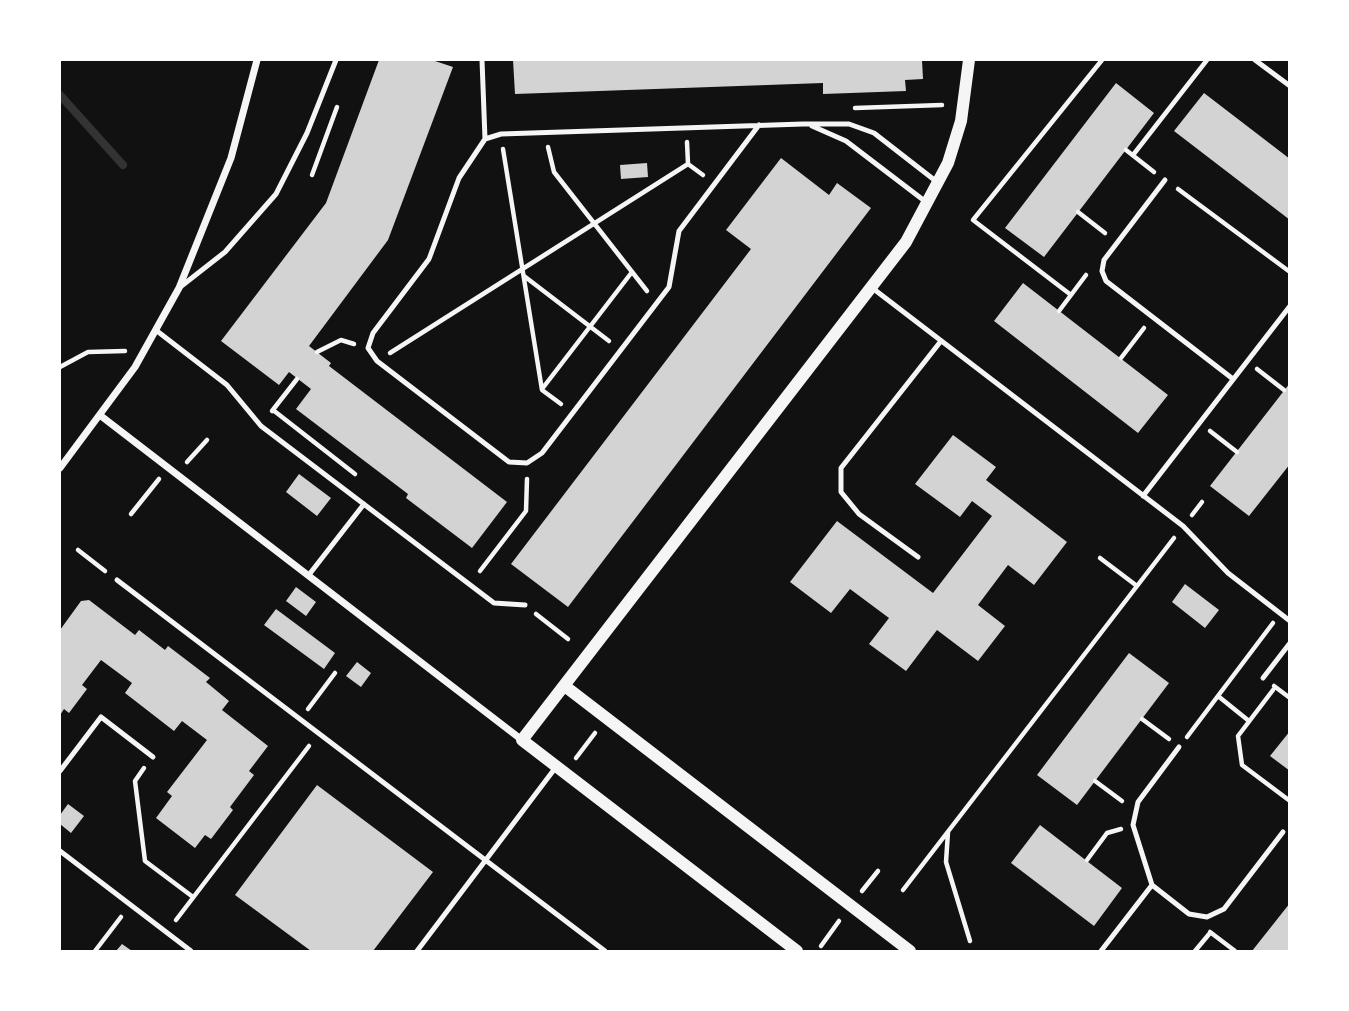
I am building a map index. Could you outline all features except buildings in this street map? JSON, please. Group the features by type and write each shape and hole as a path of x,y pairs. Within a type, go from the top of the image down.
{"street":[{"path":"60,468 101,416 144,352 179,288 231,158 257,60"},
{"path":"522,740 566,687 906,242 939,183 961,121 969,60"},
{"path":"101,416 797,951"},
{"path":"566,687 910,951"}],"lane":[{"path":"179,288 225,252 276,194 307,133 336,60"},
{"path":"482,60 485,139 459,178 429,259 373,334 368,348 377,361 509,461 527,463 542,453 657,303 673,276 679,231 759,125"},
{"path":"1255,60 1290,86"},
{"path":"803,124 825,130 846,141 928,204"},
{"path":"485,139 501,134 849,124 874,134 939,183"},
{"path":"1165,180 1104,260 1102,271 1106,281 1233,379"},
{"path":"871,287 1183,526 1228,573 1290,621"},
{"path":"1143,496 1290,306"},
{"path":"157,331 227,384 261,426 494,603 525,605"},
{"path":"918,557 859,514 841,492 841,468 941,341"},
{"path":"308,576 364,504"},
{"path":"117,580 605,951"},
{"path":"1263,678 1290,643"},
{"path":"60,771 101,717 153,757"},
{"path":"1179,747 1138,802 1133,825 1152,885 1189,914 1207,917 1224,909 1283,832"},
{"path":"417,951 556,767"},
{"path":"60,851 191,951"},
{"path":"1101,951 1152,885"}],"path":[{"path":"1071,295 973,220 1102,60"},
{"path":"1133,155 1207,60"},
{"path":"312,175 339,102"},
{"path":"687,128 688,164"},
{"path":"545,133 554,172 657,303"},
{"path":"501,134 541,390 573,413"},
{"path":"1126,150 1290,272"},
{"path":"688,164 715,184"},
{"path":"377,361 688,164"},
{"path":"1078,212 1117,243"},
{"path":"1059,311 1094,266 1104,260"},
{"path":"541,390 632,272"},
{"path":"524,276 621,350"},
{"path":"1121,358 1152,317"},
{"path":"317,352 341,341 368,348"},
{"path":"60,367 88,352 144,352"},
{"path":"1247,361 1284,390"},
{"path":"261,426 297,379"},
{"path":"1199,423 1237,452"},
{"path":"193,458 207,440"},
{"path":"480,571 526,510 527,463"},
{"path":"131,514 155,482"},
{"path":"903,890 1202,502"},
{"path":"78,550 117,580"},
{"path":"1100,558 1137,586"},
{"path":"1142,719 1179,747 1280,613"},
{"path":"553,628 568,639"},
{"path":"300,720 335,673"},
{"path":"1275,687 1238,736 1242,765 1290,801"},
{"path":"1218,696 1249,721"},
{"path":"576,758 598,730"},
{"path":"166,932 318,734"},
{"path":"153,757 135,781 145,861 193,897"},
{"path":"1095,781 1136,811"},
{"path":"1087,860 1108,833 1133,825"},
{"path":"948,831 946,862 970,941"},
{"path":"860,894 878,871"},
{"path":"94,951 130,905"},
{"path":"821,946 842,918"},
{"path":"1195,951 1210,932 1235,951"}],"waterway":[{"path":"60,95 123,165"}]}
